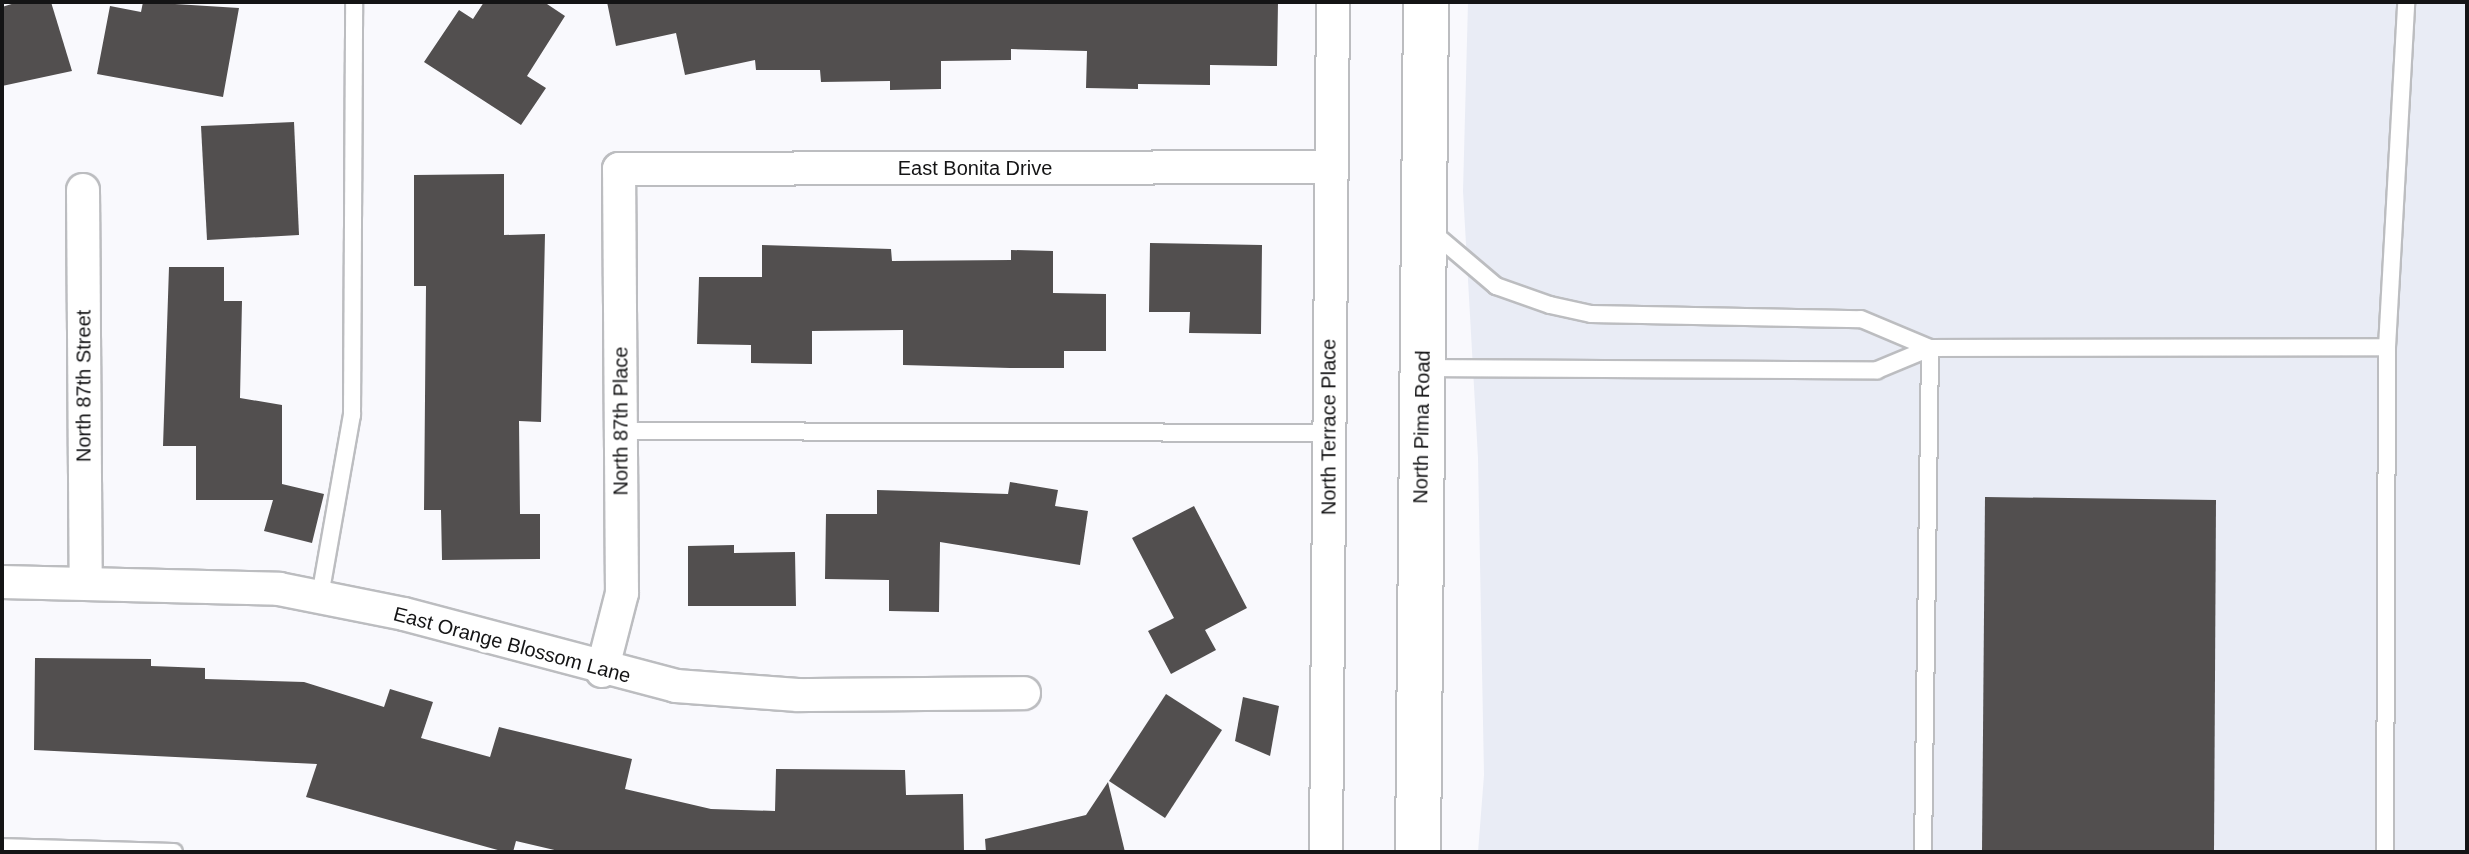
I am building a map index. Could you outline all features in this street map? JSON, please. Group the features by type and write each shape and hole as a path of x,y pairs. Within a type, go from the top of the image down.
{"main road":[{"name":"North Pima Road","path":"1418,852 1426,2"}],"street":[{"name":"North Terrace Place","path":"1326,852 1333,2"},
{"name":"East Bonita Drive","path":"619,169 1331,167"},
{"name":"North 87th Place","path":"602,671 622,593 619,169"},
{"name":"North 87th Street","path":"83,190 86,582"},
{"name":"East Orange Blossom Lane","path":"2,582 279,589 320,596 602,671 676,686 798,695 1024,693"}],"lane":[{"path":"320,596 352,415 354,2"},
{"path":"2385,852 2387,347 2406,2"},
{"path":"1425,226 1496,286 1550,305 1591,314 1861,319 1930,348"},
{"path":"1423,368 1877,370 1930,348 2387,347"},
{"path":"1923,852 1930,348"},
{"path":"621,431 1328,433"},
{"path":"2,847 166,850"}],"shaded area":[{"path":"1468,2 2467,2 2467,852 1478,852 1484,775 1478,458 1463,191"}],"building":[{"path":"18,2 51,2 72,71 2,86 2,7"},
{"path":"143,2 239,8 223,97 97,74 110,6 141,12"},
{"path":"484,2 544,2 565,16 527,76 546,88 521,125 424,62 459,10 473,19"},
{"path":"607,2 1278,2 1277,66 1210,65 1210,85 1138,84 1138,89 1086,88 1087,51 1011,49 1011,60 941,61 941,89 890,90 890,81 821,82 820,70 756,70 755,60 685,75 676,33 616,46"},
{"path":"294,122 299,235 207,240 201,126"},
{"path":"504,174 504,235 545,234 541,422 519,421 520,514 540,514 540,559 442,560 441,510 424,510 426,286 414,286 414,175"},
{"path":"1150,243 1262,245 1261,334 1189,333 1190,312 1149,312"},
{"path":"762,245 891,249 892,261 1011,260 1011,250 1053,251 1053,293 1106,294 1106,351 1064,351 1064,368 1010,368 903,365 903,330 812,331 812,364 751,363 751,345 697,344 699,277 762,277"},
{"path":"169,267 224,267 224,301 242,301 240,398 282,405 282,484 324,494 312,543 264,531 273,500 196,500 196,446 163,446"},
{"path":"1010,482 1058,490 1055,506 1088,511 1080,565 940,542 939,612 889,611 889,580 825,579 826,514 877,514 877,490 1008,494"},
{"path":"1985,497 2216,500 2214,852 1982,852"},
{"path":"1194,506 1247,608 1205,630 1216,650 1171,674 1148,631 1174,618 1132,538"},
{"path":"734,545 734,553 795,552 796,606 688,606 688,546"},
{"path":"35,658 151,659 151,666 205,668 205,679 304,682 384,707 390,689 433,702 421,738 490,757 499,727 632,759 625,789 711,809 775,811 776,769 905,770 906,795 963,794 964,852 563,852 516,841 513,852 505,852 306,797 317,764 34,750"},
{"path":"1166,694 1222,730 1165,818 1109,781"},
{"path":"1243,697 1279,706 1270,756 1235,741"},
{"path":"1108,782 1125,852 986,852 985,839 1086,815"}]}
